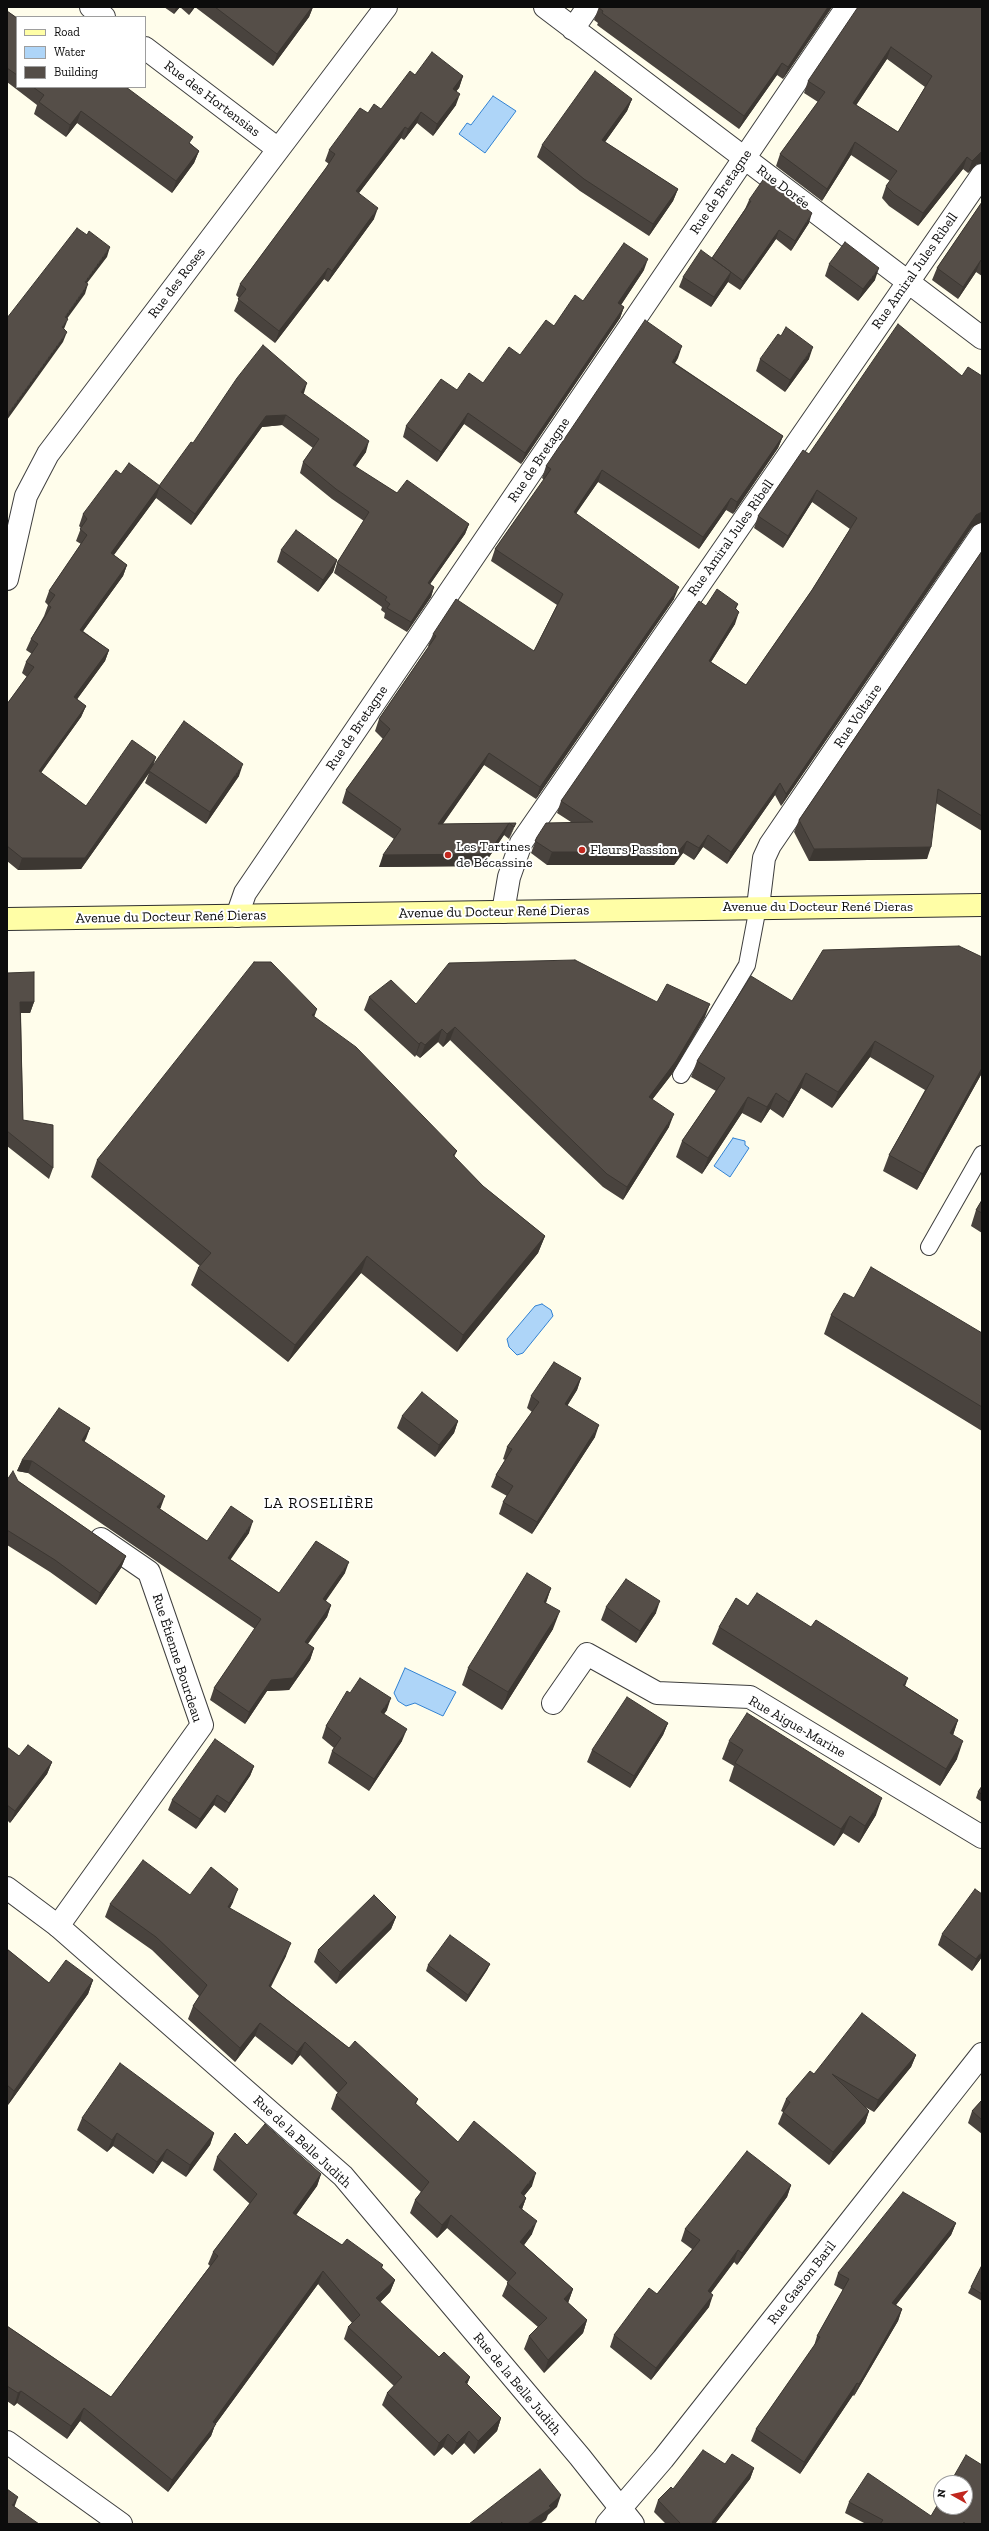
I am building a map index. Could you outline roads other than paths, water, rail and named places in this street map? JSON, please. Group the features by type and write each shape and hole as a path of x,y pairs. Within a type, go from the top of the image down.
{"main road":[{"name":"Avenue du Docteur René Dieras","path":"7,919 758,907 982,905"}],"street":[{"path":"91,7 103,16"},
{"name":"Rue des Roses","path":"7,579 26,496 48,454 386,7"},
{"name":"Rue Dorée","path":"545,7 982,338"},
{"path":"573,29 588,7"},
{"name":"Rue de Bretagne","path":"237,916 248,888 847,7"},
{"name":"Rue des Hortensias","path":"146,49 278,149"},
{"name":"Rue Amiral Jules Ribell","path":"503,912 509,877 521,843 982,175"},
{"name":"Rue Voltaire","path":"758,907 764,858 770,845 982,534"},
{"name":"Rue Étienne Bourdeau","path":"58,1926 202,1725 149,1572 85,1528"},
{"name":"Rue Aigue-Marine","path":"553,1703 587,1654 657,1693 750,1697 982,1837"},
{"name":"Rue de la Belle Judith","path":"7,1888 58,1926 342,2176 580,2457 620,2519"},
{"name":"Rue Gaston Baril","path":"620,2519 663,2459 982,2054"},
{"path":"7,2442 121,2524"}],"lane":[{"path":"681,1075 748,965 758,907"},
{"path":"929,1247 982,1154"}],"water":[{"path":"493,96 516,111 485,153 459,134 467,123 471,125"},
{"path":"733,1138 745,1141 745,1145 749,1148 730,1177 714,1166"},
{"path":"542,1304 551,1310 553,1316 523,1353 517,1355 509,1347 507,1339 535,1306"},
{"path":"405,1668 456,1692 443,1716 415,1703 406,1706 398,1701 394,1693"}],"place":[{"name":"Fleurs Passion","path":"582,850"},
{"name":"Les Tartines de Bécassine","path":"448,855"}],"district":[{"name":"LA ROSELIÈRE","path":"319,1504"}]}
